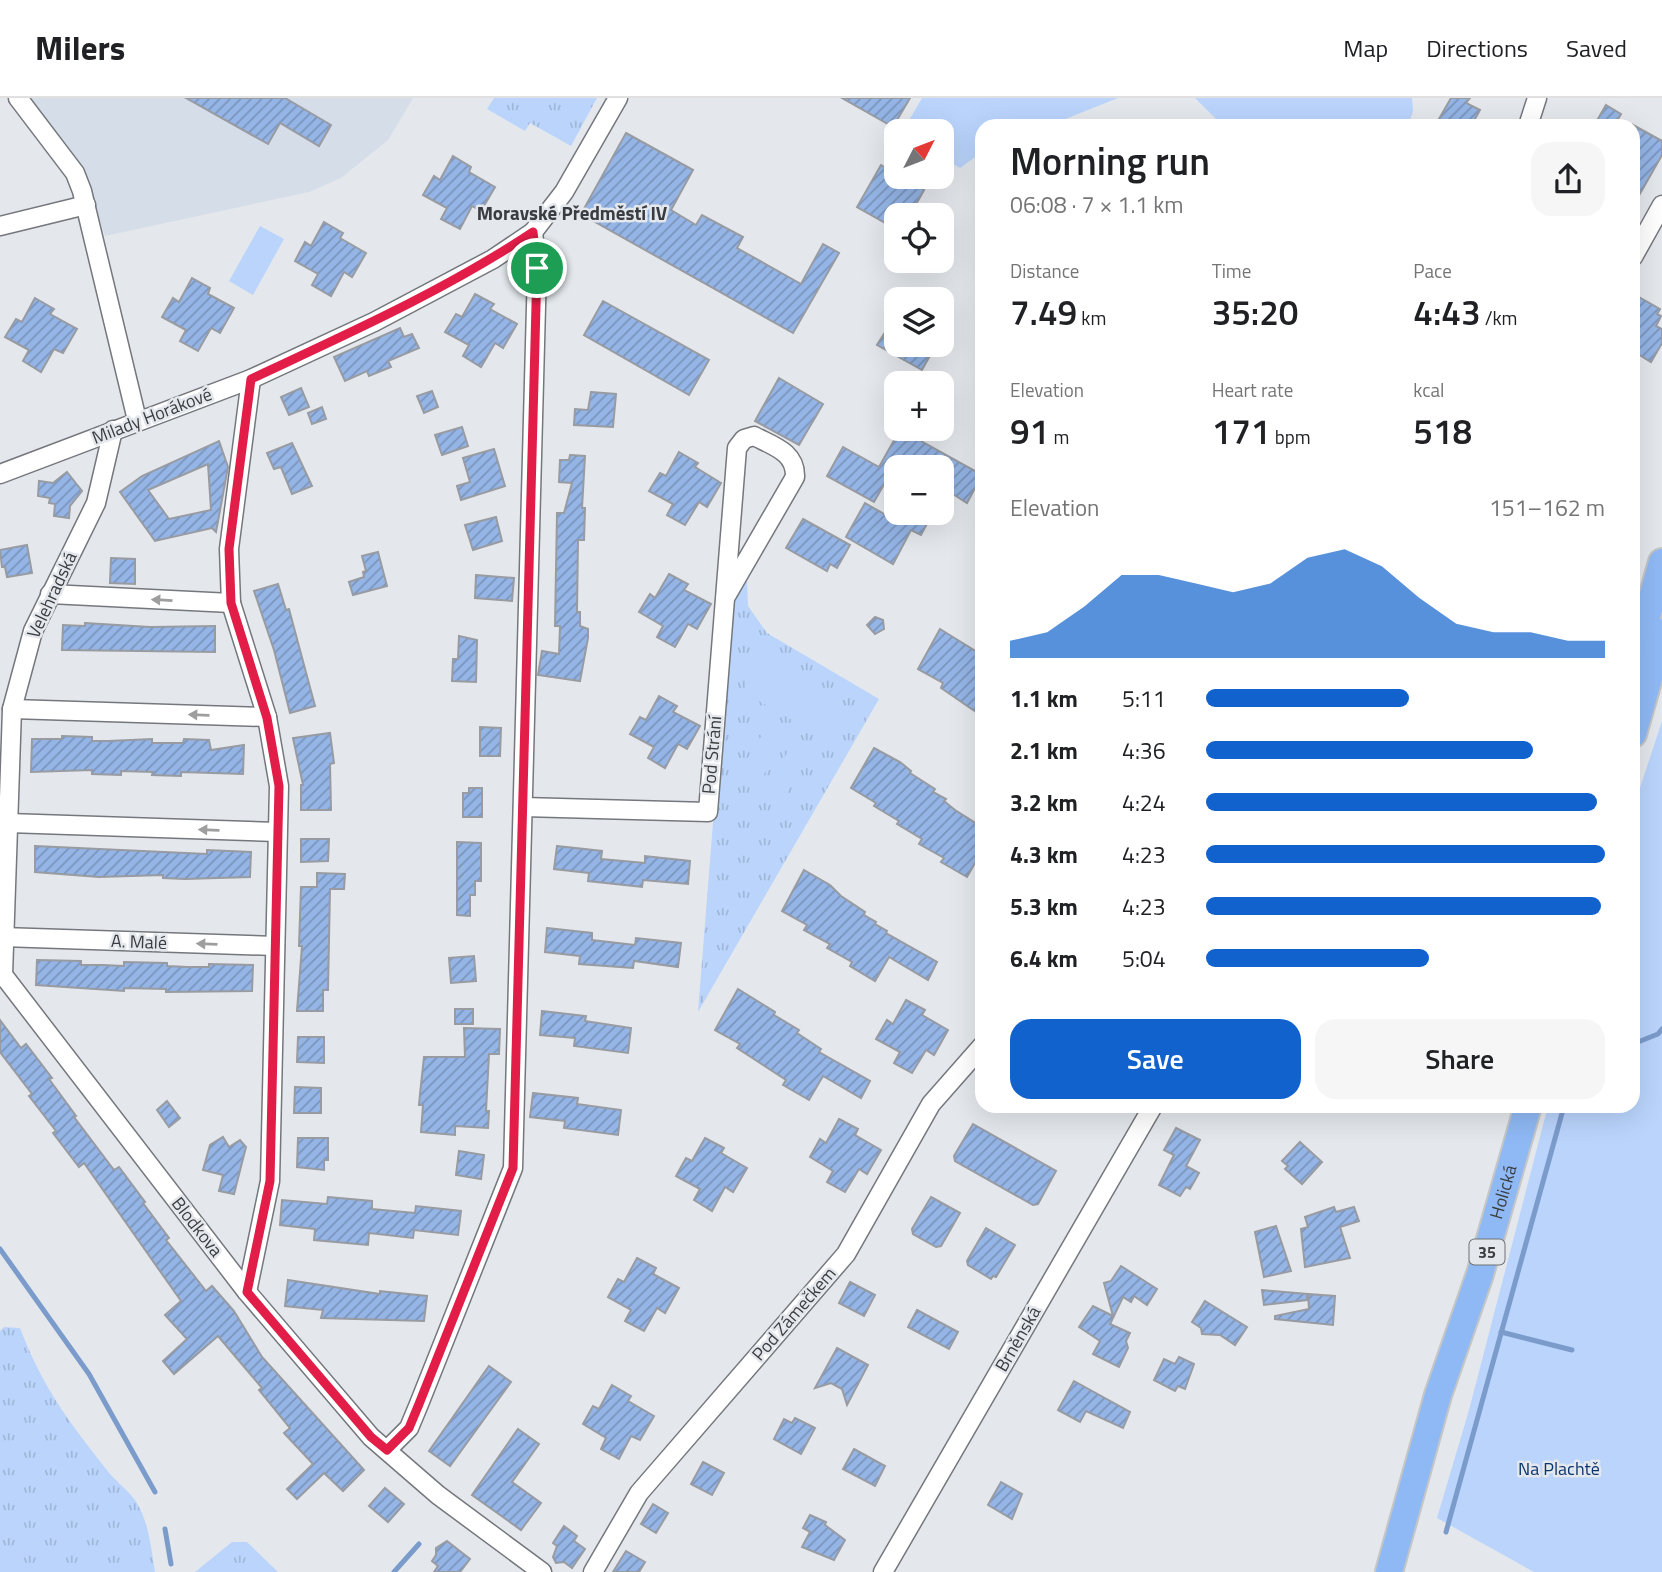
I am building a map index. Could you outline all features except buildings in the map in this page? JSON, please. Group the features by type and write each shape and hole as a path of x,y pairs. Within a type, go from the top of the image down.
{"main road":[{"path":"1640,641 1662,562"},
{"path":"1640,709 1662,632"},
{"name":"Holická","path":"1438,1395 1457,1301 1508,1113"},
{"name":"Holická","path":"1389,1572 1438,1395 1480,1274 1526,1113"}],"street":[{"path":"18,98 75,173 86,205 137,420"},
{"name":"Milady Horákové","path":"0,474 251,379 386,315 493,259 533,232 564,192 618,98"},
{"path":"1530,119 1537,98"},
{"path":"0,226 86,205"},
{"path":"1640,244 1662,205"},
{"path":"387,1450 409,1428 513,1168 537,268 533,232"},
{"path":"247,1292 270,1181 279,786 267,718 231,603 229,549 251,379"},
{"name":"Velehradská","path":"1,973 12,709 33,632 96,503 113,430"},
{"name":"Pod Strání","path":"523,807 708,812 725,598 737,448 744,439 754,436 790,456 796,467 795,477 725,598"},
{"path":"50,594 231,603"},
{"path":"12,709 267,718"},
{"path":"8,823 277,832"},
{"name":"A. Malé","path":"2,937 275,946"},
{"name":"Blodkova","path":"1,973 247,1292 371,1437 438,1495 542,1572"},
{"name":"Pod Zámečkem","path":"593,1572 639,1493 846,1254 931,1104 975,1054"},
{"name":"Brněnská","path":"883,1572 1149,1113"}],"shaded area":[{"path":"26,98 413,98 388,140 341,178 309,192 105,236 92,197 75,164"}],"green space":[{"path":"494,98 597,98 571,146 530,123 525,131 487,109"},
{"path":"922,98 1118,98 1066,119 975,119 975,157 960,168 954,164 954,119 910,119"},
{"path":"1195,98 1412,98 1413,111 1410,119 1216,119"},
{"path":"260,226 284,239 253,295 229,281"},
{"path":"747,581 748,606 767,633 879,699 698,1012 730,608"},
{"path":"761,660 845,708 827,740 743,692"},
{"name":"Na Plachtě","path":"1662,721 1662,1572 1534,1572 1437,1518 1469,1410 1546,1113 1640,1113 1640,788"},
{"path":"765,730 784,741 757,786 738,774"},
{"path":"791,747 809,758 782,800 764,789"},
{"path":"4,1327 20,1328 57,1402 109,1473 140,1508 151,1544 155,1572 0,1572 0,1331"},
{"path":"232,1542 247,1542 278,1572 195,1572"}],"waterway":[{"path":"1640,1041 1658,1034 1662,1029"},
{"path":"1446,1532 1562,1113"},
{"path":"0,1249 89,1374 155,1492"},
{"path":"1501,1332 1572,1350"},
{"path":"165,1529 171,1564"},
{"path":"394,1572 419,1544"}],"district":[{"name":"Moravské Předměstí IV","path":"572,213"}],"route":[{"path":"533,232 537,268 513,1168 409,1428 387,1450 371,1437 247,1292 270,1181 279,786 267,718 231,603 229,549 251,379 374,321 493,259 533,232"}]}
